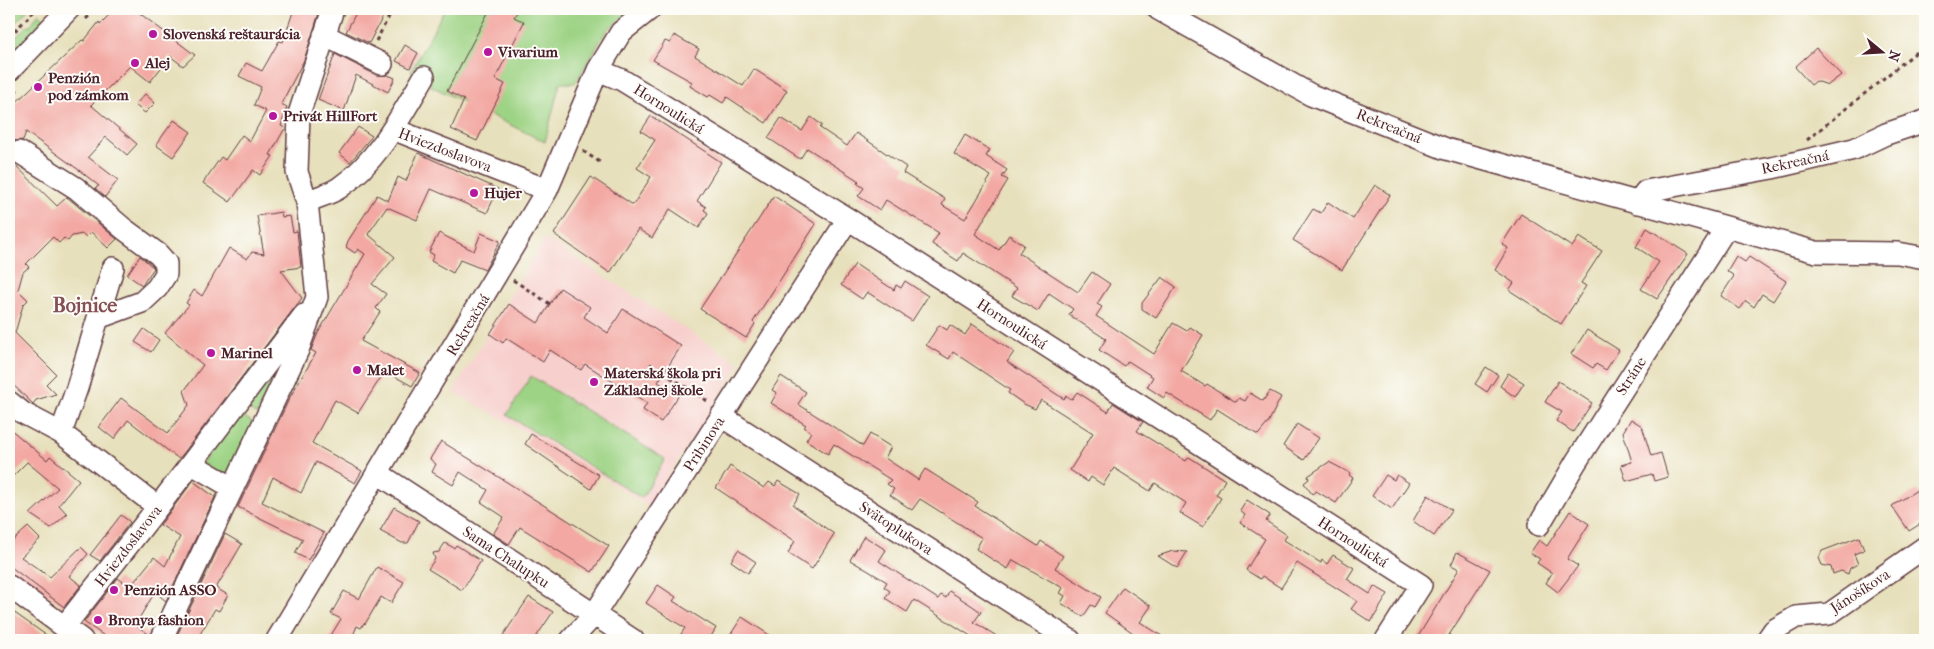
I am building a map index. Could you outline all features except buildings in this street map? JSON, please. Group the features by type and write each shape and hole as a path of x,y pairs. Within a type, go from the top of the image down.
{"street":[{"path":"9,71 70,9"},
{"path":"161,640 298,350 318,297 307,202 297,172 299,114 333,9"},
{"name":"Rekreačná","path":"277,640 547,190 598,70 621,32 650,9"},
{"name":"Rekreačná","path":"1158,9 1311,94 1446,149 1816,252 1898,253 1925,258"},
{"path":"324,36 377,57"},
{"name":"Hornoulická","path":"598,70 622,80 848,219 1422,585 1386,640"},
{"path":"393,129 424,77"},
{"name":"Rekreačná","path":"1637,203 1646,191 1772,168 1854,150 1886,134 1925,121"},
{"name":"Hviezdoslavova","path":"307,202 339,188 374,154 393,129 547,190"},
{"path":"19,152 76,188 124,229 158,254 166,263 166,274 158,288 142,302 98,318"},
{"name":"Pribinova","path":"571,640 594,615 848,219"},
{"name":"Stráne","path":"1539,525 1576,462 1726,228"},
{"path":"61,432 113,268"},
{"name":"Hviezdoslavova","path":"75,636 158,507 318,297"},
{"path":"9,402 23,413 61,432 158,507"},
{"path":"236,405 264,422"},
{"name":"Svätoplukova","path":"723,414 1070,640"},
{"path":"192,464 233,488"},
{"name":"Sama Chalupku","path":"378,474 633,640"},
{"name":"Jánošíkova","path":"1767,640 1774,630 1796,617 1830,614 1925,547"},
{"path":"9,586 75,636"}],"path":[{"path":"9,37 36,9"},
{"path":"377,57 393,9"},
{"path":"530,9 541,9"},
{"path":"384,14 389,17"},
{"path":"1803,144 1925,45"},
{"path":"518,283 550,304"},
{"path":"650,364 723,414"}],"shaded area":[{"name":"Materská škola pri Základnej škole","path":"545,238 740,364 648,506 559,450 453,392"}],"green space":[{"path":"9,9 29,9 9,29"},
{"path":"445,9 633,9 607,30 575,83 560,83 545,142 431,86 429,79 411,71"},
{"path":"39,13 47,21 9,60 9,44 28,25 30,26"},
{"path":"286,350 257,415 246,408"},
{"path":"531,376 665,459 642,498 507,415"},
{"path":"239,414 254,423 231,477 202,464"}],"place":[{"name":"Slovenská reštaurácia","path":"153,34"},
{"name":"Vivarium","path":"488,52"},
{"name":"Alej","path":"135,63"},
{"name":"Penzión pod zámkom","path":"38,87"},
{"name":"Privát HillFort","path":"273,116"},
{"name":"Hujer","path":"474,193"},
{"name":"Marinel","path":"211,353"},
{"name":"Malet","path":"357,370"},
{"name":"Materská škola pri Základnej škole","path":"594,382"},
{"name":"Penzión ASSO","path":"114,590"},
{"name":"Bronya fashion","path":"98,620"}],"district":[{"name":"Bojnice","path":"85,305"}]}
